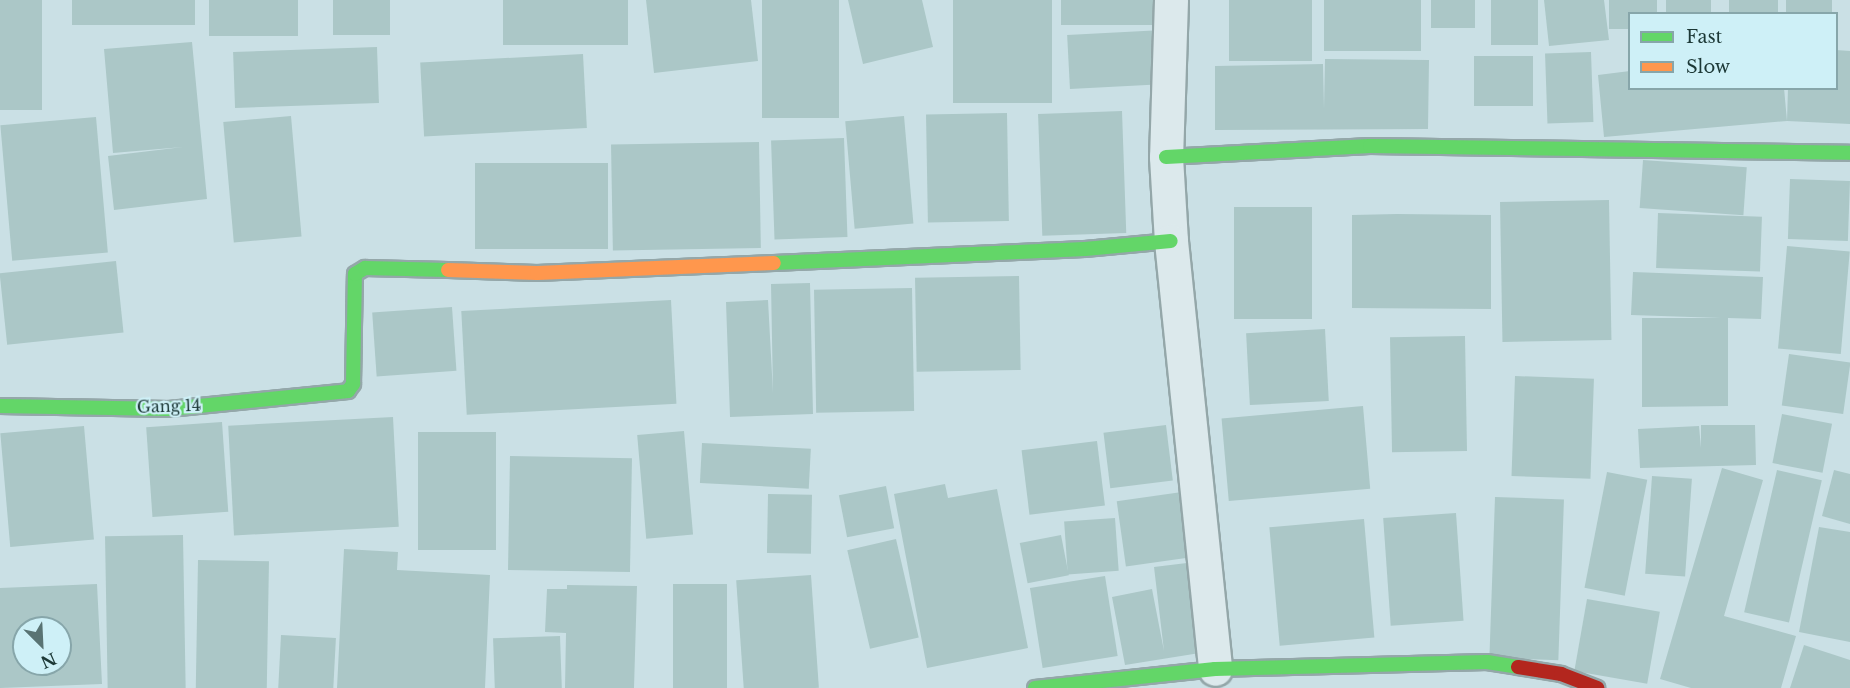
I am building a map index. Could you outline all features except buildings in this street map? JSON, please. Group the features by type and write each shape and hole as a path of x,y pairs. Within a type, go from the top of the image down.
{"street":[{"path":"1171,0 1166,157 1171,241 1215,669"},
{"path":"1166,157 1370,146 1850,153"},
{"name":"Gang 14","path":"0,406 169,409 348,391 353,384 355,274 365,268 537,273 1074,250 1171,241"},
{"path":"1035,688 1215,669 1487,662 1597,688"}],"traffic: fast":[{"path":"1166,157 1370,146 1850,153"},
{"path":"774,263 1085,249 1171,241"},
{"path":"0,406 169,409 348,391 353,384 355,274 365,268 448,270"},
{"path":"1035,688 1215,669 1487,662 1518,667"}],"traffic: slow":[{"path":"448,270 537,273 774,263"}],"traffic: jam":[{"path":"1518,667 1561,674 1597,688"}]}
